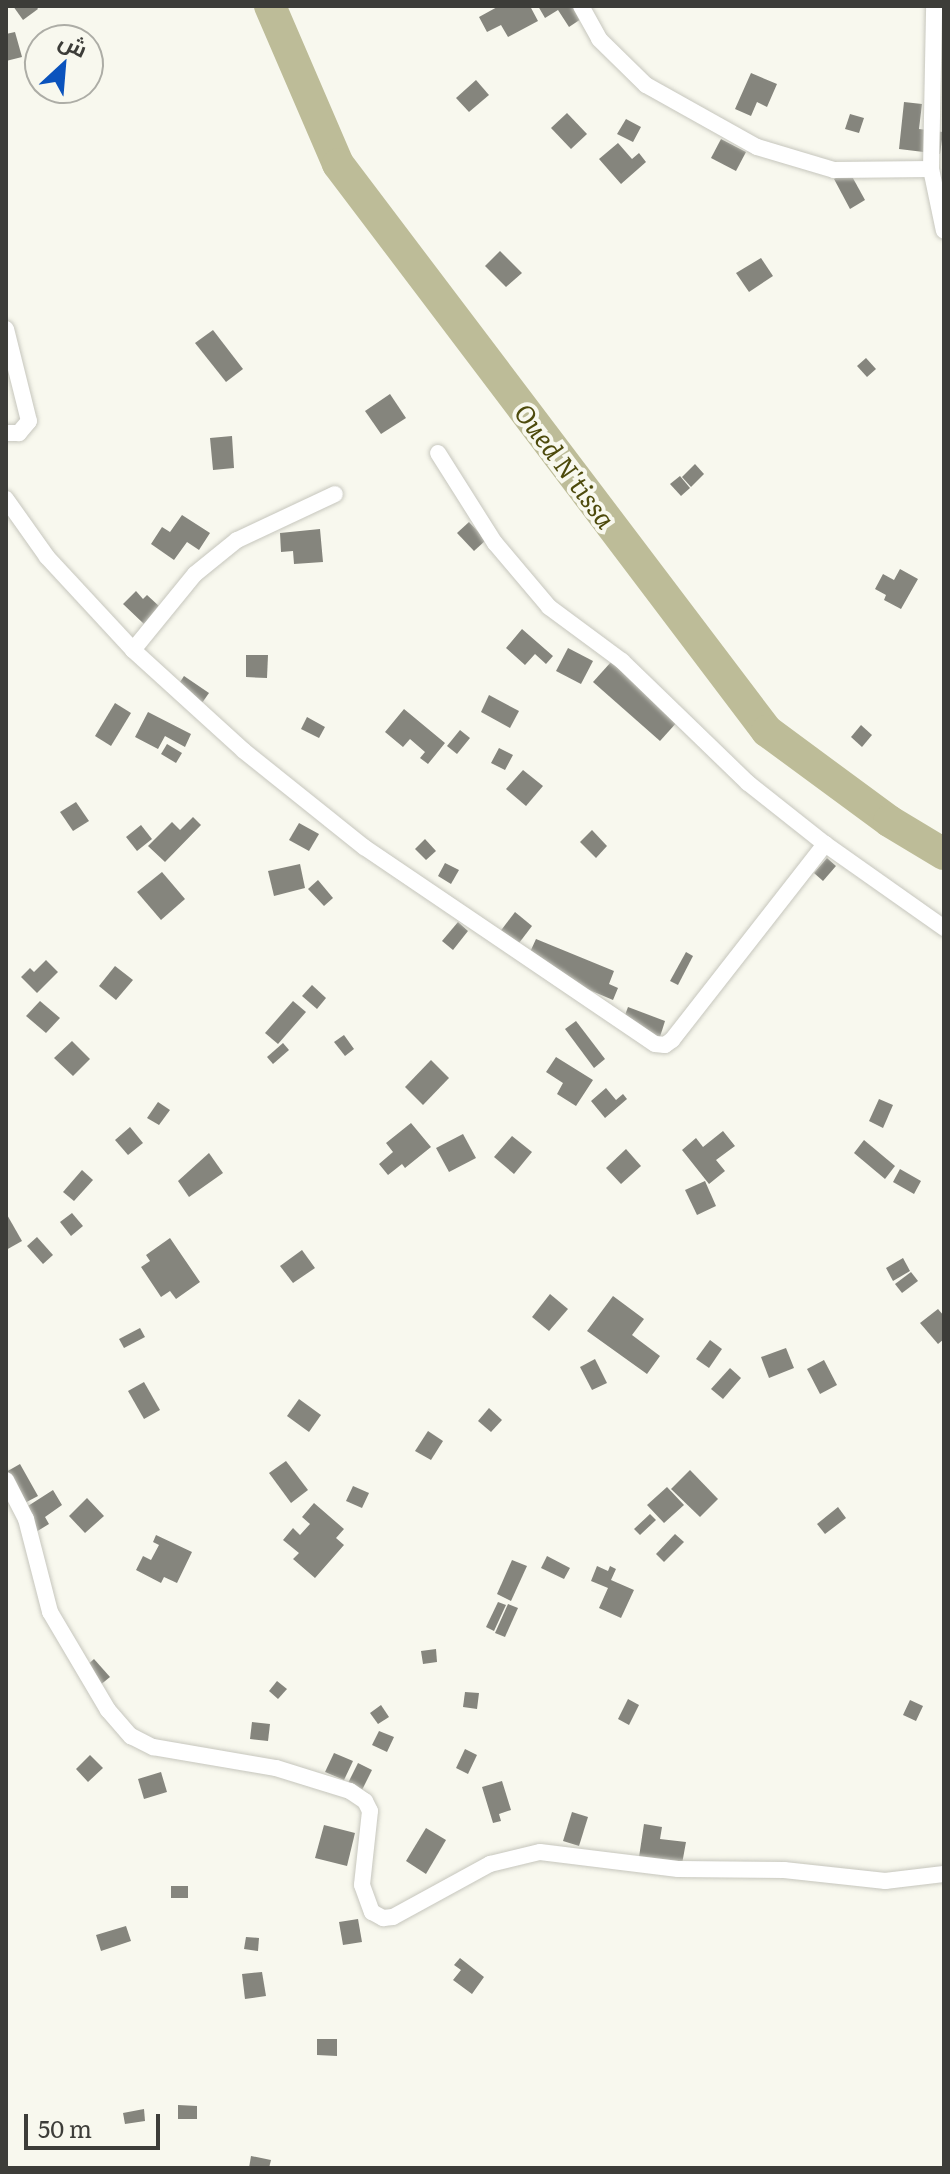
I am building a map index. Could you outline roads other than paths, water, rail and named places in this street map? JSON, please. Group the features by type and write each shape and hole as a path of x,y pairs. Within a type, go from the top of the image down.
{"street":[{"path":"581,6 599,39 646,85 757,147 834,170 931,169"},
{"path":"934,6 931,169 944,231"},
{"path":"6,329 29,421 19,433 6,433"},
{"path":"438,453 495,543 549,607 622,661 748,783 825,844 944,928"},
{"path":"133,650 195,574 237,540 335,494"},
{"path":"6,499 47,557 133,650 244,751 364,847 655,1044 672,1040 825,844"},
{"path":"6,1480 26,1519 50,1612 108,1710 131,1736 153,1747 276,1768 350,1791 365,1801 370,1811 362,1885 372,1912 383,1918 393,1917 490,1864 540,1852 678,1869 784,1870 885,1881 944,1874"}],"waterway":[{"name":"Oued N'tissa","path":"270,6 338,164 767,731 889,821 944,854"}]}
